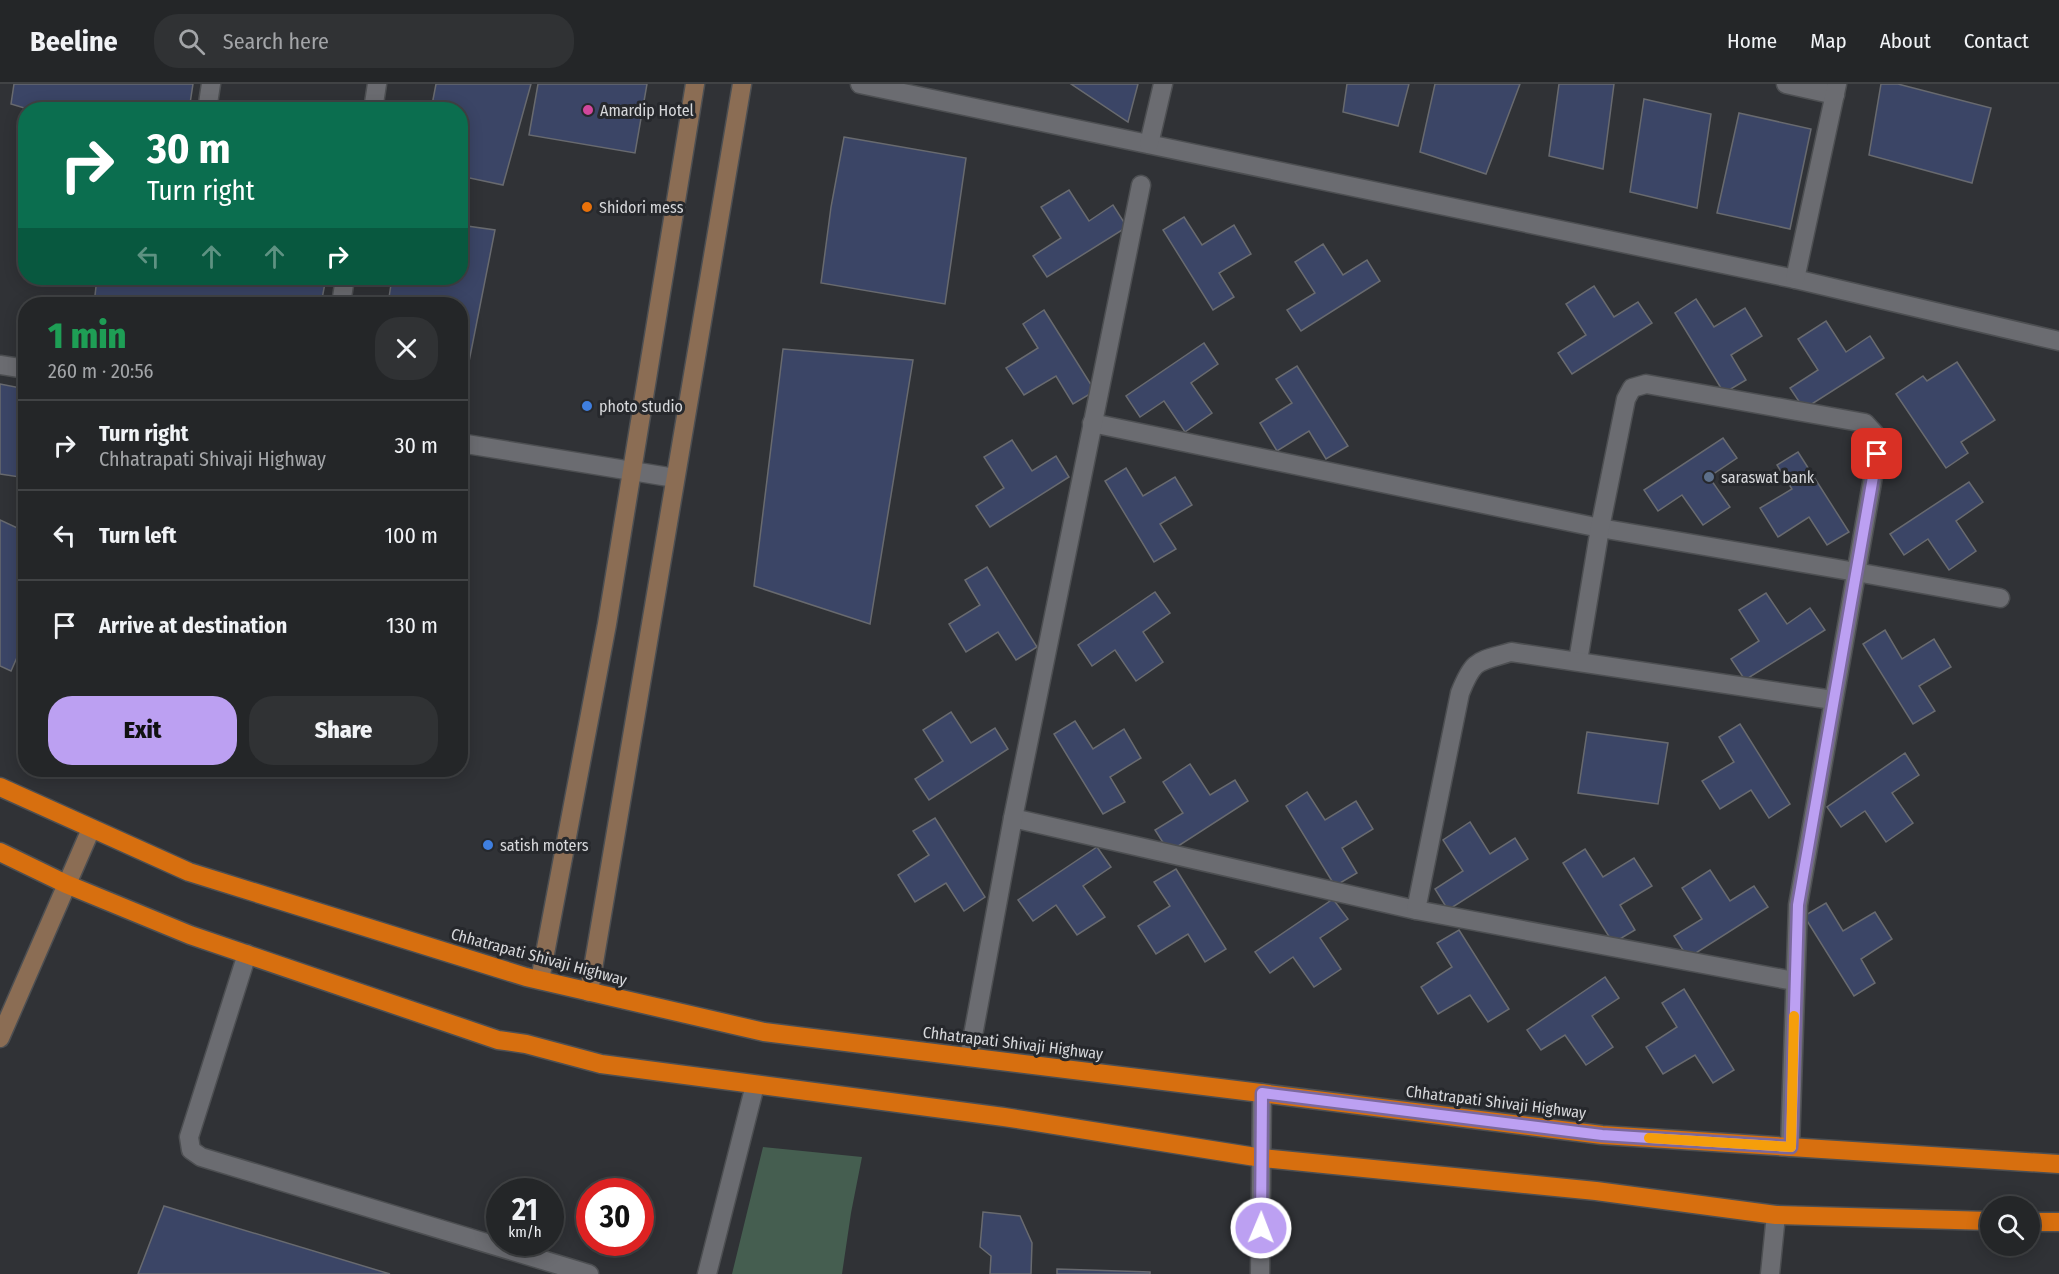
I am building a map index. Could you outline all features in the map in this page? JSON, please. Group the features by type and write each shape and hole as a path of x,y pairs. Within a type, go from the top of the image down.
{"highway":[{"name":"Chhatrapati Shivaji Highway","path":"0,787 189,872 540,980 764,1032 1602,1135 2059,1164"},
{"path":"0,852 66,884 190,935 498,1040 526,1044 601,1064 1004,1117 1262,1158 1596,1191 1776,1215 1980,1221"},
{"path":"2040,1222 2059,1222"}],"street":[{"path":"208,102 211,84"},
{"path":"374,102 377,84"},
{"path":"540,980 607,624 695,84"},
{"path":"589,992 742,84"},
{"path":"860,84 1795,279 2059,342"},
{"path":"1149,144 1162,84"},
{"path":"1786,84 1836,89 1795,279"},
{"path":"969,1057 1013,818 1141,185"},
{"path":"0,365 18,368"},
{"path":"1578,661 1600,528 1626,399 1632,388 1646,384 1865,423 1875,434 1877,454 1800,894 1794,981 1791,1147"},
{"path":"1092,423 1600,528 2000,598"},
{"path":"468,444 675,478"},
{"path":"1416,910 1460,693 1467,675 1477,662 1511,652 1833,700"},
{"path":"1013,818 1416,910 1794,981"},
{"path":"0,1038 91,829"},
{"path":"247,954 189,1137 191,1150 201,1157 589,1274"},
{"path":"707,1274 755,1085"},
{"path":"1260,1274 1262,1093"},
{"path":"1770,1274 1776,1215"}],"green space":[{"path":"763,1147 862,1157 842,1274 732,1274"}],"building":[{"path":"14,84 193,84 190,102 18,102 18,106 11,104"},
{"path":"436,84 531,84 503,185 468,178 468,102 433,102"},
{"name":"Amardip Hotel","path":"538,84 647,84 635,153 529,135"},
{"path":"1071,84 1138,84 1128,122"},
{"path":"1347,84 1409,84 1398,126 1343,112"},
{"path":"1435,84 1520,84 1486,174 1420,152"},
{"path":"1559,84 1614,84 1603,169 1549,156"},
{"path":"1881,84 1898,84 1991,108 1972,183 1869,155"},
{"path":"1644,99 1711,114 1697,208 1630,192"},
{"path":"1739,113 1811,129 1790,229 1717,213"},
{"path":"844,137 966,158 945,304 821,283 831,207"},
{"path":"1069,190 1089,221 1113,205 1127,227 1047,277 1033,256 1061,238 1041,207"},
{"path":"1184,217 1202,245 1234,225 1251,254 1219,273 1234,297 1213,310 1163,230"},
{"path":"468,226 495,230 468,367 468,297 389,297 391,285 468,285"},
{"path":"1323,244 1343,275 1367,260 1380,281 1301,331 1287,310 1315,293 1295,262"},
{"path":"96,285 325,285 322,297 95,297"},
{"path":"1594,286 1614,317 1638,302 1652,323 1572,374 1558,353 1586,335 1566,304"},
{"path":"1696,299 1714,327 1745,308 1762,336 1731,355 1746,380 1724,393 1675,313"},
{"path":"1044,310 1095,391 1073,404 1056,376 1024,395 1006,368 1038,348 1023,324"},
{"path":"1826,321 1846,352 1870,336 1884,358 1804,409 1790,388 1818,370 1798,339"},
{"path":"1204,343 1218,364 1191,383 1212,413 1185,432 1164,401 1140,417 1126,396"},
{"path":"783,349 913,360 870,624 754,586"},
{"path":"1957,362 1995,420 1961,442 1968,453 1946,468 1896,394 1923,376 1927,381"},
{"path":"1297,366 1348,446 1326,459 1309,431 1277,451 1260,423 1292,403 1276,379"},
{"path":"0,384 18,387 18,477 0,474"},
{"path":"1723,438 1737,458 1709,477 1730,507 1703,525 1682,495 1658,511 1644,490"},
{"path":"1012,440 1032,471 1056,456 1069,477 990,527 976,506 1004,488 984,457"},
{"path":"1798,452 1849,532 1827,545 1809,517 1778,537 1760,508 1792,489 1777,465"},
{"path":"1126,468 1143,496 1175,477 1192,505 1160,524 1176,549 1154,562 1105,481"},
{"path":"1969,482 1983,502 1956,521 1976,551 1949,570 1928,539 1904,555 1890,534"},
{"path":"0,520 18,528 18,655 11,671 0,666"},
{"path":"987,567 1037,647 1016,660 998,632 966,652 949,624 980,605 965,580"},
{"path":"1155,592 1170,613 1143,632 1163,662 1136,681 1115,650 1092,666 1078,645"},
{"path":"1766,593 1787,624 1810,608 1825,630 1745,680 1731,659 1759,641 1739,610"},
{"path":"1885,630 1902,659 1934,639 1951,667 1919,686 1935,711 1913,724 1863,644"},
{"path":"951,712 971,743 995,728 1008,749 929,800 915,779 943,761 923,730"},
{"path":"1075,721 1093,749 1124,729 1141,758 1110,777 1125,802 1103,814 1054,734"},
{"path":"1740,724 1790,804 1769,818 1751,790 1720,809 1702,781 1734,762 1719,737"},
{"path":"1587,732 1668,743 1658,804 1578,793"},
{"path":"1905,753 1919,775 1892,793 1913,823 1886,842 1865,811 1841,827 1827,807"},
{"path":"1190,764 1210,795 1235,780 1248,801 1169,852 1155,830 1183,813 1163,782"},
{"path":"1307,792 1325,820 1356,801 1373,829 1342,848 1357,873 1335,886 1286,806"},
{"path":"935,818 985,897 964,911 946,883 915,902 898,875 929,855 913,831"},
{"path":"1470,822 1490,854 1515,838 1528,859 1448,910 1435,889 1463,871 1443,840"},
{"path":"1097,847 1111,867 1083,886 1105,917 1077,935 1056,905 1033,921 1018,900"},
{"path":"1585,849 1603,877 1634,858 1652,886 1620,905 1635,930 1613,943 1563,863"},
{"path":"1176,869 1226,949 1205,962 1188,934 1156,954 1138,926 1170,906 1154,882"},
{"path":"1710,870 1730,901 1754,886 1768,907 1688,958 1674,936 1702,919 1682,888"},
{"path":"1333,899 1348,919 1320,938 1341,969 1314,987 1293,957 1270,973 1255,952"},
{"path":"1826,903 1843,931 1875,912 1892,939 1861,959 1875,983 1854,996 1804,916"},
{"path":"1459,930 1509,1009 1488,1022 1470,995 1438,1014 1421,987 1452,967 1437,943"},
{"path":"1605,977 1619,998 1592,1016 1613,1047 1586,1065 1565,1035 1541,1050 1527,1030"},
{"path":"1684,989 1734,1070 1713,1083 1695,1055 1663,1074 1646,1047 1677,1027 1662,1003"},
{"path":"164,1206 390,1274 138,1274"},
{"path":"983,1212 1020,1216 1032,1243 1031,1274 990,1274 991,1256 980,1247"},
{"path":"1057,1269 1150,1272 1150,1274 1057,1274"}],"slow traffic":[{"path":"1649,1138 1791,1147 1794,1016"}],"place":[{"name":"Amardip Hotel","path":"588,110"},
{"name":"Shidori mess","path":"587,207"},
{"name":"photo studio","path":"587,406"},
{"name":"saraswat bank","path":"1709,477"},
{"name":"satish moters","path":"488,845"}],"route":[{"path":"1261,1228 1262,1093 1602,1135 1791,1147 1794,981 1798,905 1877,454"}]}
